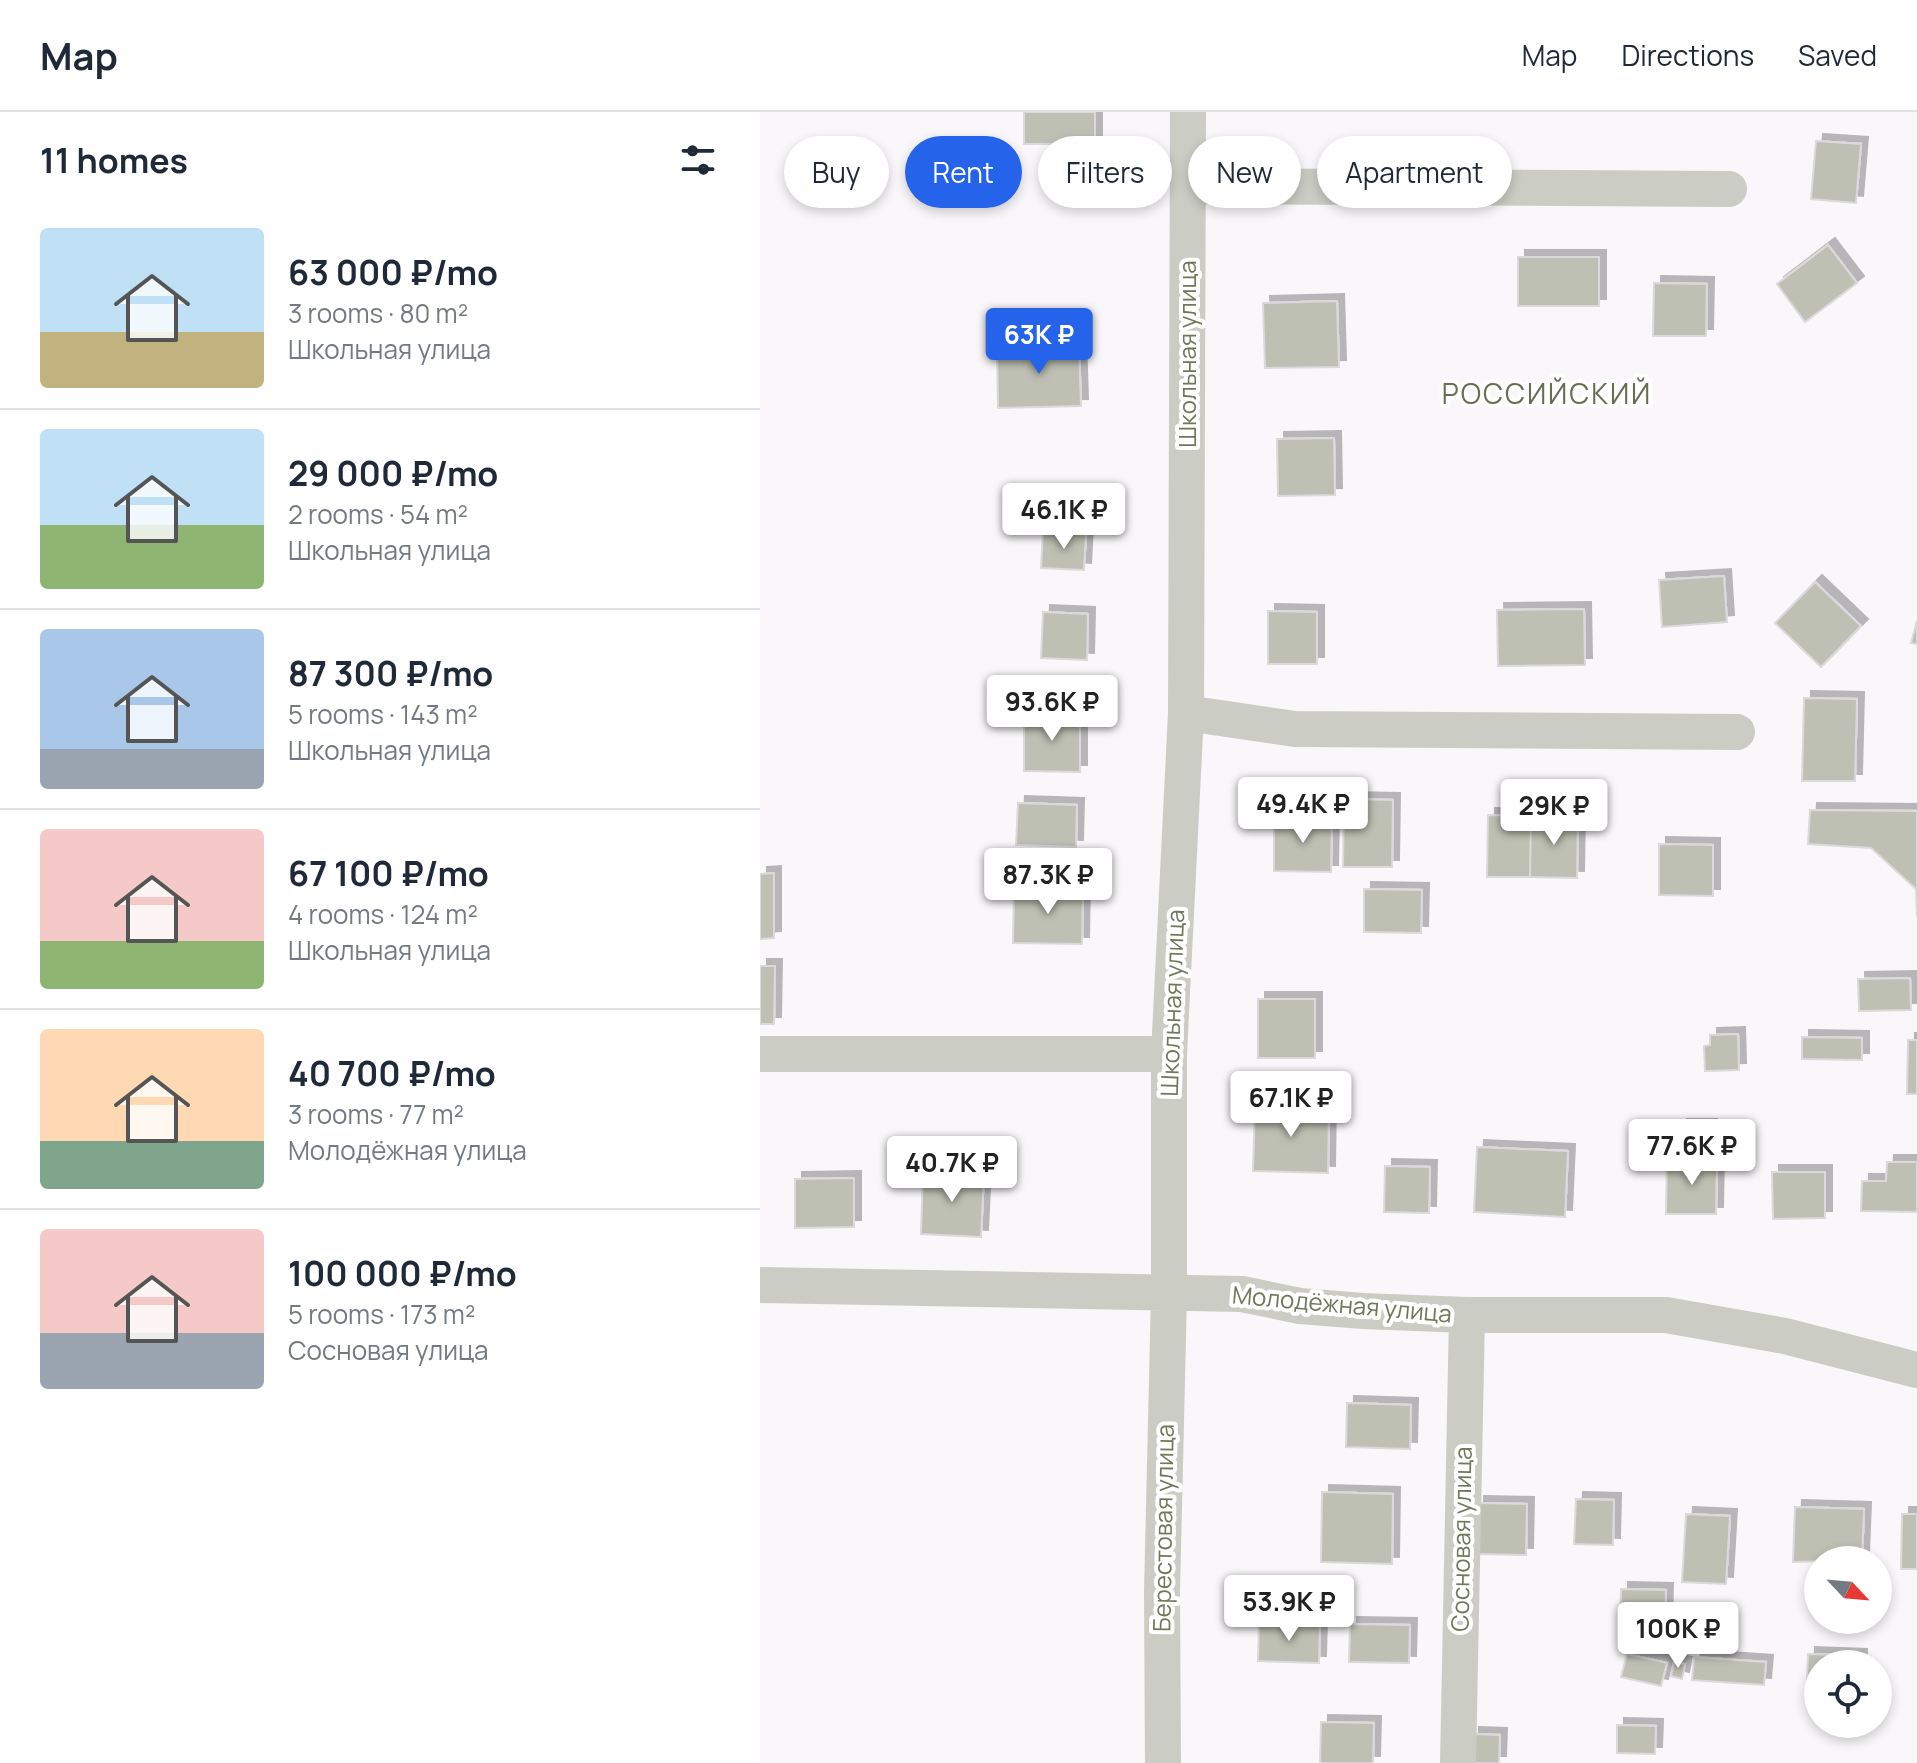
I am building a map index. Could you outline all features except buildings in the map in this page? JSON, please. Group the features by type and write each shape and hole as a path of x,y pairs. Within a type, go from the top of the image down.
{"street":[{"name":"Школьная улица","path":"1188,112 1188,136"},
{"path":"1301,187 1729,189"},
{"name":"Школьная улица","path":"1169,1294 1169,1054 1186,713 1189,208"},
{"path":"1186,713 1295,729 1737,732"},
{"path":"760,1054 1169,1054"},
{"name":"Молодёжная улица","path":"760,1285 1242,1294 1300,1306 1467,1315 1666,1315 1785,1336 1917,1370"},
{"name":"Берестовая улица","path":"1163,1763 1162,1592 1169,1294"},
{"name":"Сосновая улица","path":"1458,1763 1467,1315"}],"district":[{"name":"РОССИЙСКИЙ","path":"1547,394"}]}
